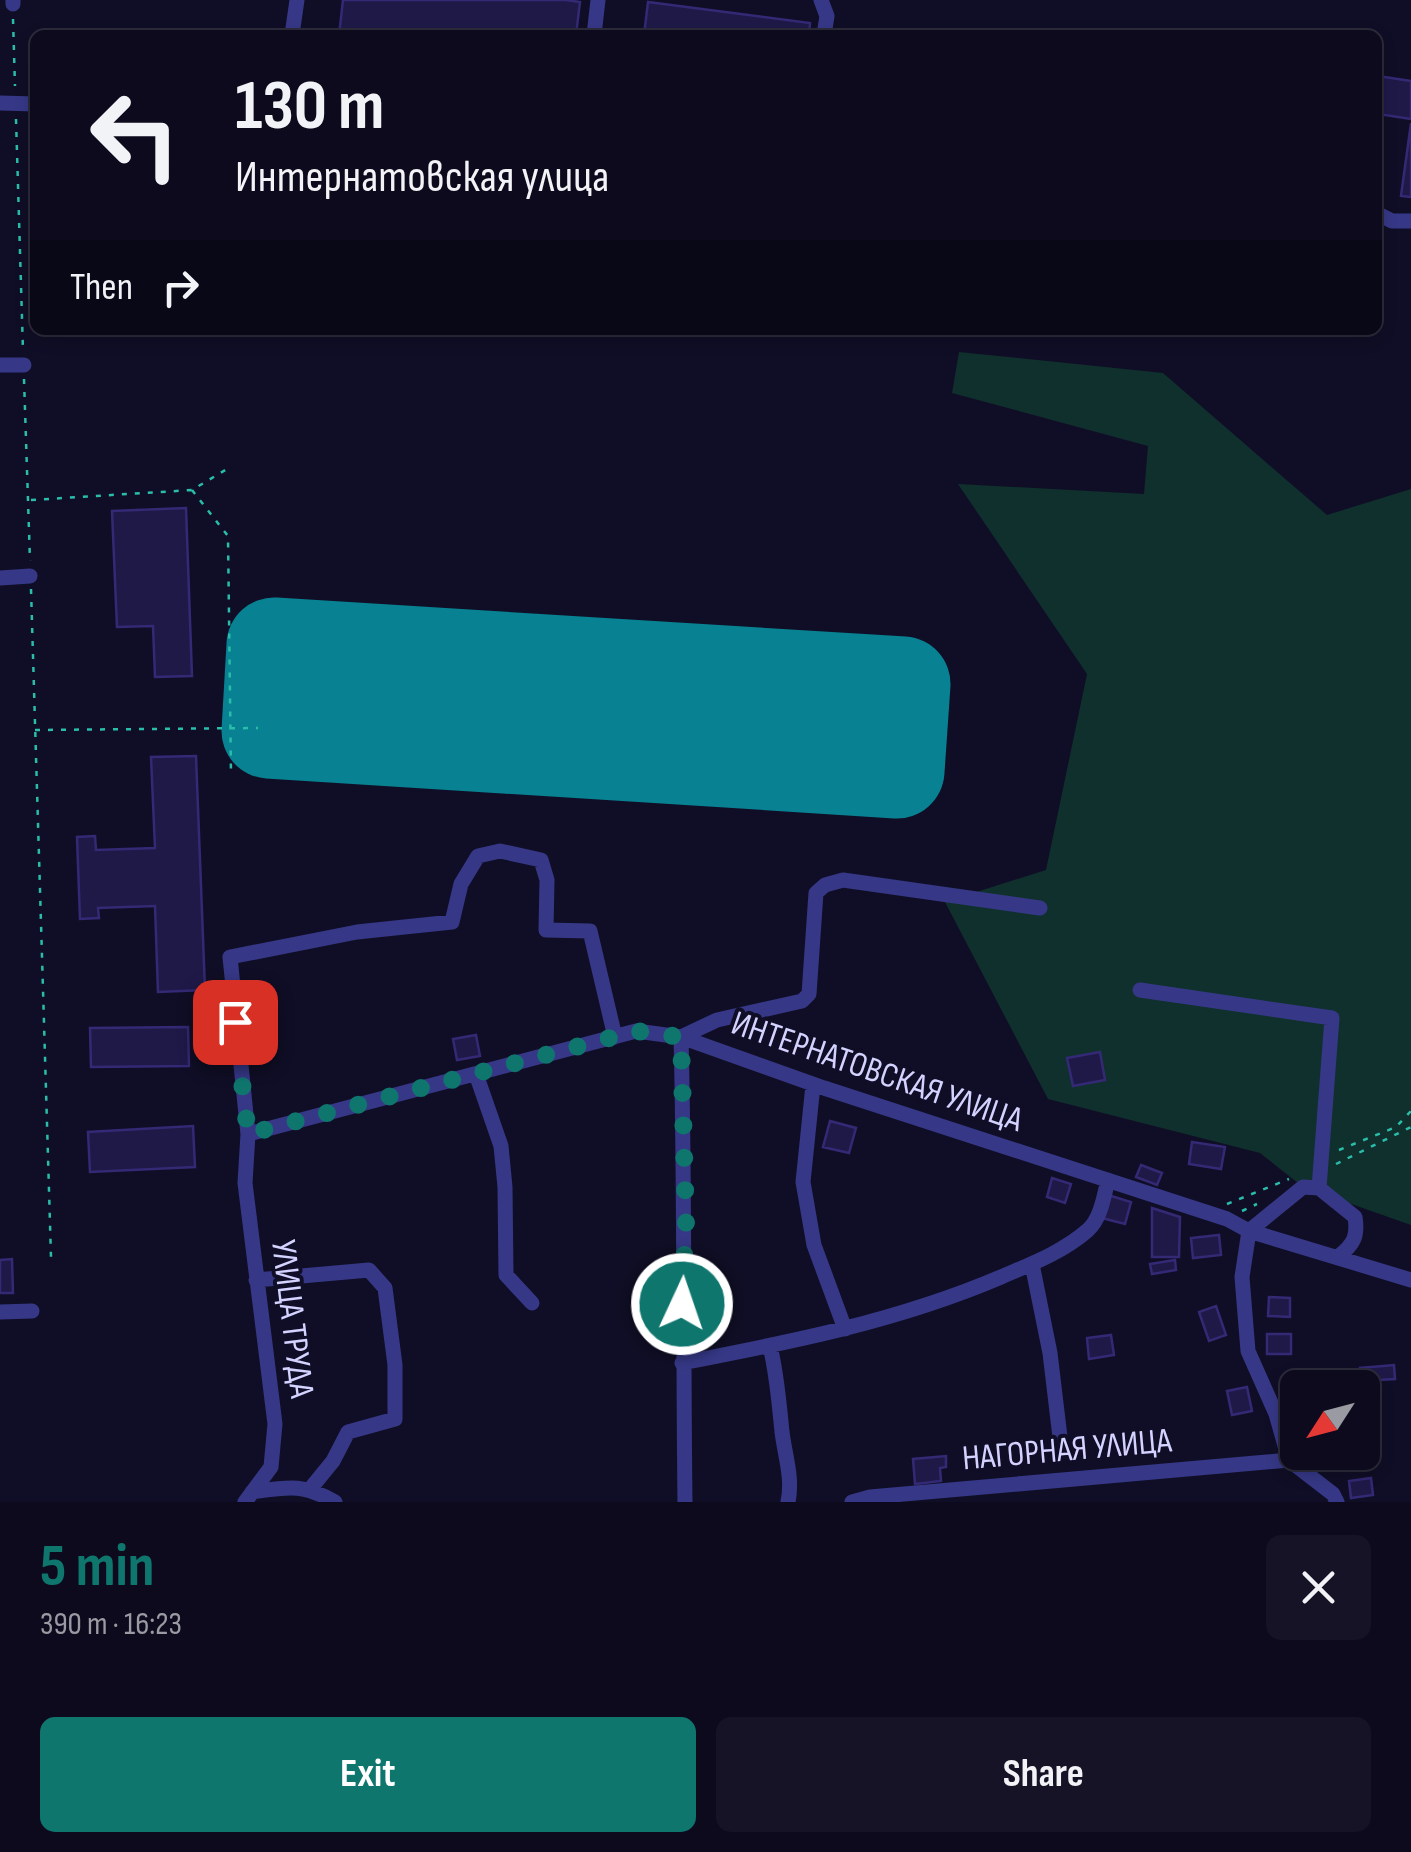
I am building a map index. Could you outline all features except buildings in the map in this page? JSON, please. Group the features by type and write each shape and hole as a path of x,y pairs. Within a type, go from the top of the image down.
{"street":[{"path":"293,30 297,0"},
{"path":"595,30 598,0"},
{"path":"821,0 826,16 825,30"},
{"path":"1382,216 1411,221"},
{"path":"0,365 24,365"},
{"path":"0,578 30,576"},
{"name":"УЛИЦА ТРУДА","path":"248,1497 271,1467 275,1424 245,1182 248,1134 230,957 357,932 452,922 461,884 478,856 500,851 541,860 547,880 546,930 590,932 614,1037"},
{"path":"685,1502 682,1363 686,1222 681,1037 717,1020 802,1002 809,994 816,894 825,885 843,880 1040,908"},
{"path":"1140,990 1332,1018 1319,1188"},
{"name":"ИНТЕРНАТОВСКАЯ УЛИЦА","path":"248,1134 636,1031 681,1037 814,1085 1227,1219 1249,1231 1411,1280"},
{"path":"476,1074 501,1146 506,1275 532,1303"},
{"path":"814,1085 803,1182 814,1245 845,1329"},
{"path":"682,1363 896,1317 1032,1264 1091,1228 1108,1180"},
{"path":"1280,1428 1248,1351 1242,1277 1249,1231 1303,1187 1319,1188 1355,1217 1357,1230 1352,1245 1338,1256"},
{"path":"1032,1264 1050,1353 1060,1438"},
{"path":"256,1280 369,1270 384,1288 395,1366 395,1419 348,1432 333,1461 311,1488"},
{"path":"0,1312 32,1310"},
{"path":"770,1346 792,1485 788,1502"},
{"name":"НАГОРНАЯ УЛИЦА","path":"852,1502 870,1497 1280,1461"},
{"path":"1302,1470 1333,1494 1337,1502"},
{"path":"248,1497 282,1488 311,1488 335,1502"}],"path":[{"path":"13,2 8,103 24,365 51,1258"},
{"path":"28,500 192,490 232,466"},
{"path":"192,490 228,536 231,775"},
{"path":"35,730 258,728"}],"green space":[{"path":"959,352 1163,373 1327,515 1411,489 1411,1225 1303,1187 1260,1153 1048,1099 945,902 1046,870 1087,674 958,484 1144,494 1148,446 952,393"}],"runway":[{"path":"274,645 903,684 897,771 269,731 274,645"}],"route":[{"path":"235,1022 248,1134 636,1031 681,1037 686,1222 682,1304"}]}
